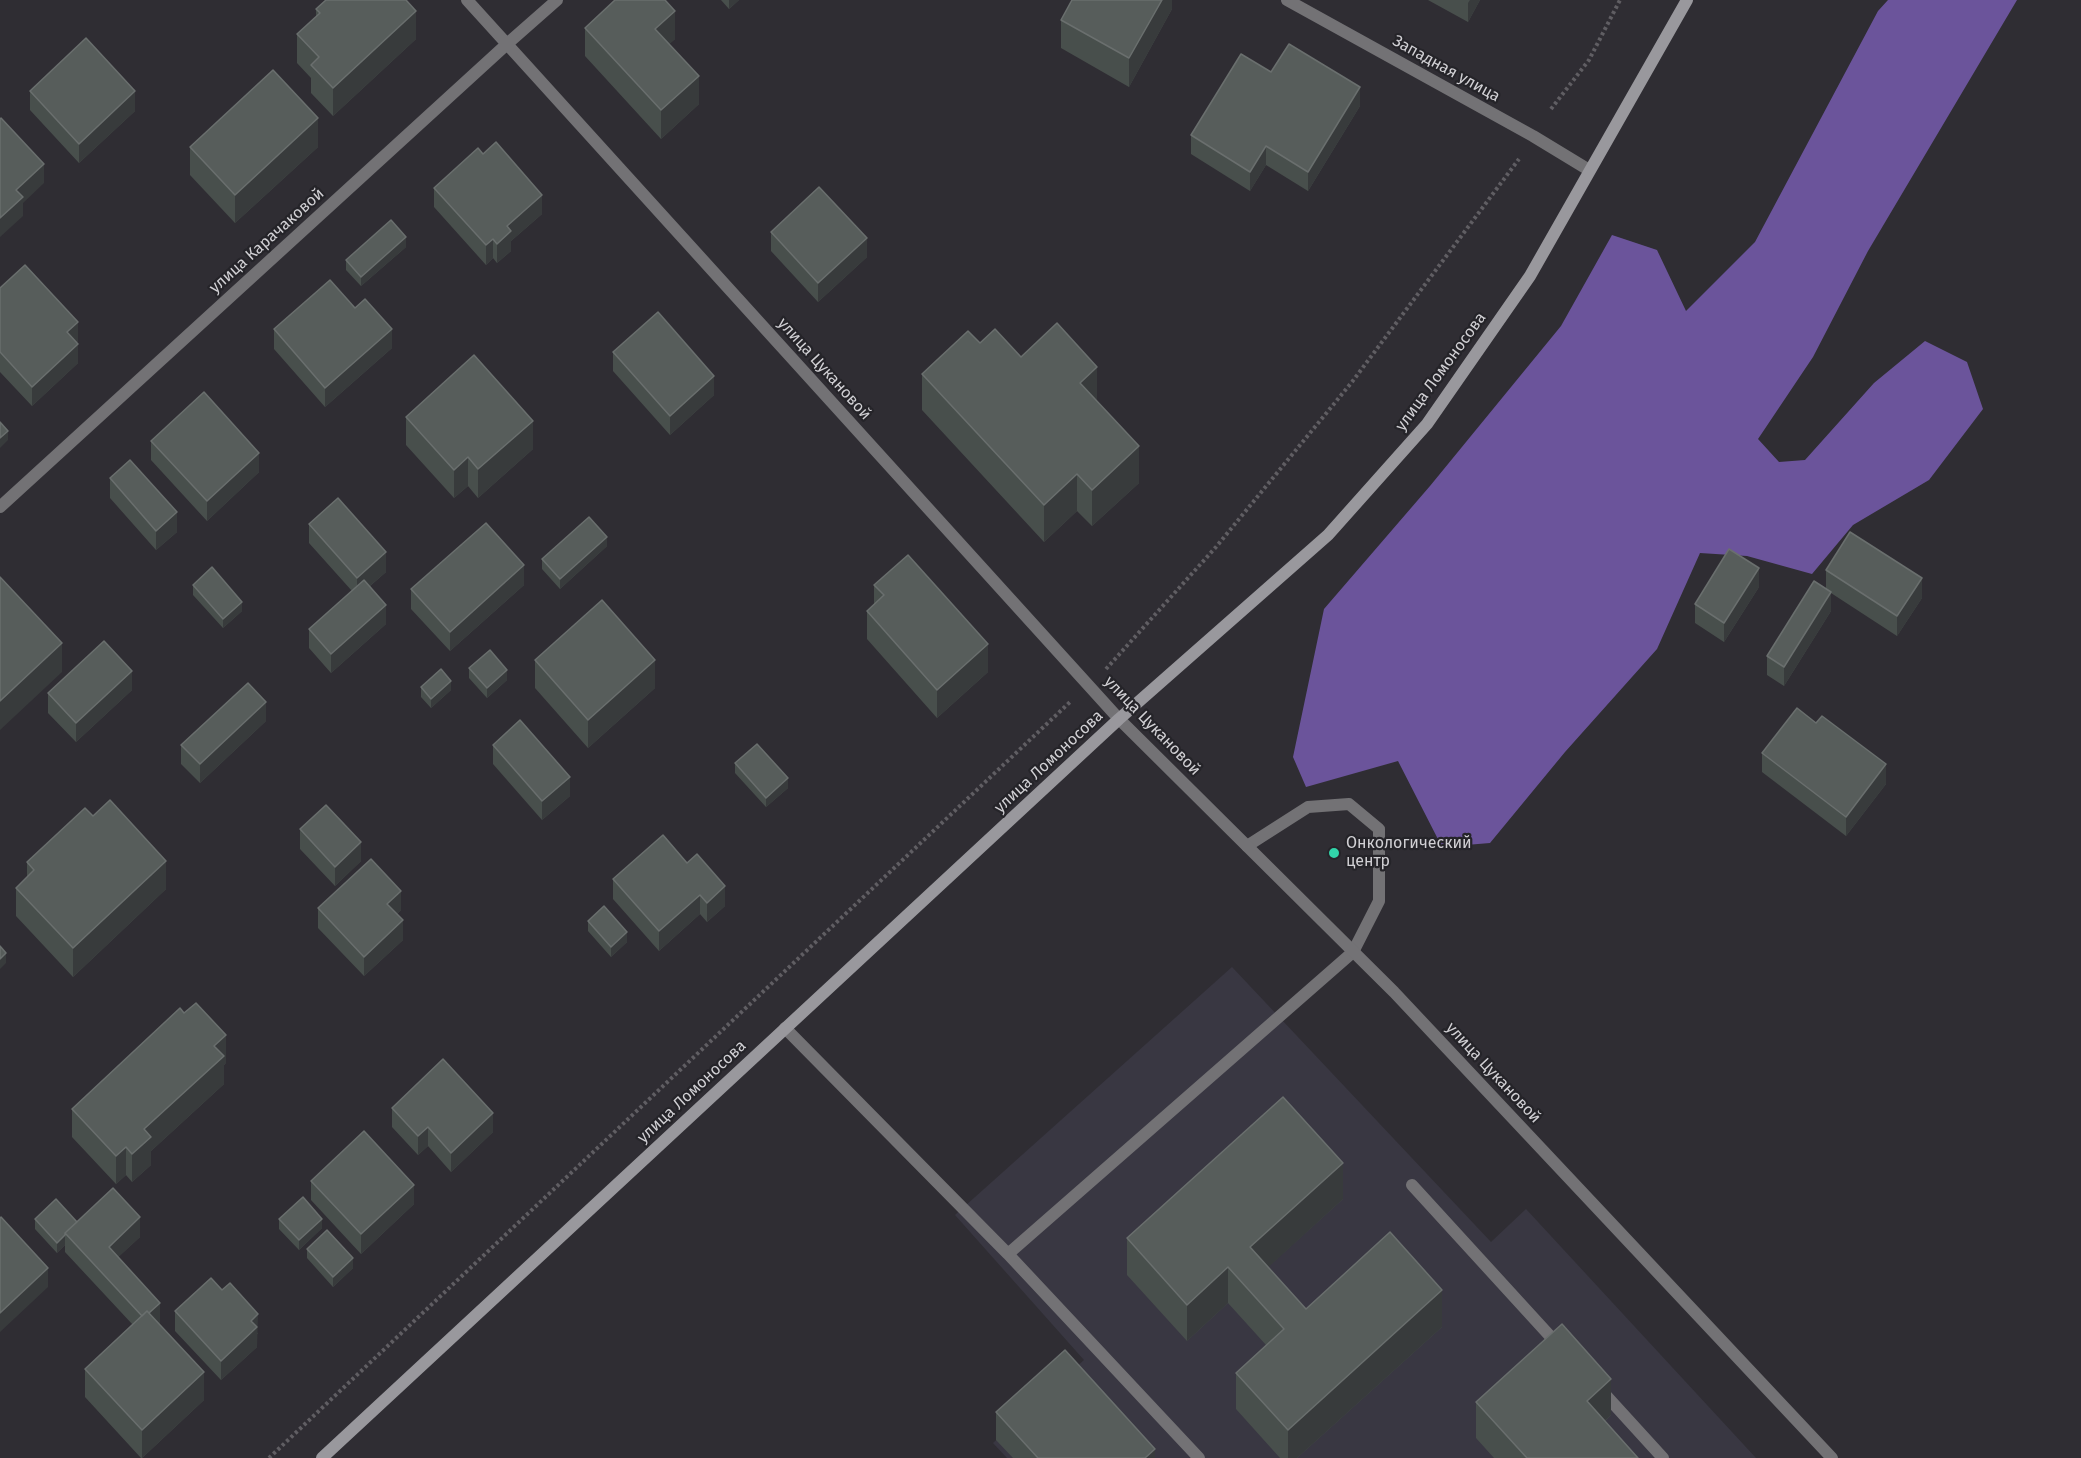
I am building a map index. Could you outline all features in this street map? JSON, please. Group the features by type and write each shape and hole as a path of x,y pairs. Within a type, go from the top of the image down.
{"street":[{"name":"улица Цукановой","path":"467,0 1119,719 1411,1009 1832,1458"},
{"name":"улица Карачаковой","path":"0,507 557,0"},
{"name":"Западная улица","path":"1287,0 1533,136 1589,170"},
{"name":"улица Ломоносова","path":"322,1458 1119,719 1328,535 1427,424 1530,276 1688,0"},
{"path":"1008,1254 1353,952 1378,901 1379,829 1349,804 1308,807 1247,846"},
{"path":"785,1029 1008,1254 1199,1458"},
{"path":"1412,1185 1566,1352"},
{"path":"1590,1379 1663,1458"}],"path":[{"path":"1551,109 1589,60 1620,0"},
{"path":"1108,667 1216,547 1352,382 1519,159"},
{"path":"269,1458 1071,701"}],"shaded area":[{"path":"1888,0 2017,0 1868,251 1813,357 1758,439 1779,462 1805,460 1874,383 1925,341 1967,362 1983,409 1929,480 1853,525 1812,574 1747,556 1700,553 1657,649 1565,752 1490,843 1442,847 1398,761 1306,787 1293,757 1324,609 1430,486 1561,326 1612,235 1657,250 1686,311 1755,242 1878,11"},
{"path":"1232,967 1491,1242 1526,1209 1756,1458 1007,1458 993,1443 1084,1360 955,1215"}],"building":[{"path":"326,0 406,0 416,11 333,88 311,65 319,57 297,34 320,13 316,9"},
{"path":"615,0 665,0 675,11 655,29 699,76 661,110 585,28"},
{"path":"1072,0 1162,0 1129,58 1061,20"},
{"path":"86,38 135,91 79,144 30,91"},
{"path":"1289,44 1360,87 1308,172 1266,146 1250,172 1191,135 1241,54 1271,72"},
{"path":"273,70 318,118 235,195 190,147"},
{"path":"0,119 44,164 16,190 23,197 0,218"},
{"path":"496,142 542,195 507,226 511,231 497,244 493,239 486,245 434,188 478,148 483,154"},
{"path":"819,187 867,238 818,283 771,232"},
{"path":"391,220 406,237 361,277 346,260"},
{"path":"25,265 78,322 67,332 78,344 32,387 0,352 0,288"},
{"path":"330,280 355,308 365,299 392,329 325,388 274,329"},
{"path":"658,312 714,376 670,416 613,352"},
{"path":"1057,323 1097,367 1080,383 1139,446 1092,490 1077,474 1044,505 922,374 968,331 980,343 995,329 1021,357"},
{"path":"474,355 533,421 478,469 468,457 454,470 406,417"},
{"path":"204,392 259,453 207,501 151,441"},
{"path":"0,422 8,431 0,438"},
{"path":"130,460 177,512 156,531 110,478"},
{"path":"338,498 386,552 357,578 309,524"},
{"path":"589,517 607,537 560,579 542,559"},
{"path":"486,523 524,565 450,632 411,589"},
{"path":"1850,532 1922,578 1897,616 1826,570"},
{"path":"1729,549 1759,568 1724,623 1695,604"},
{"path":"908,555 988,644 937,690 867,611 884,595 874,585"},
{"path":"212,567 242,602 223,619 193,585"},
{"path":"0,577 62,643 0,701"},
{"path":"364,580 386,605 331,654 309,629"},
{"path":"1814,581 1831,592 1784,667 1767,656"},
{"path":"602,600 655,660 588,720 535,660"},
{"path":"104,641 132,671 76,723 48,693"},
{"path":"490,650 507,670 487,688 469,668"},
{"path":"441,669 451,681 431,699 421,687"},
{"path":"248,683 266,702 200,764 181,745"},
{"path":"1797,708 1816,723 1822,716 1886,764 1846,817 1762,753"},
{"path":"520,720 570,777 542,801 493,745"},
{"path":"757,744 788,778 766,798 735,763"},
{"path":"110,800 166,861 73,948 16,888 34,870 27,862 85,808 93,816"},
{"path":"326,805 361,842 335,867 300,829"},
{"path":"663,835 687,863 697,854 725,886 707,903 700,895 659,931 613,879"},
{"path":"371,859 401,891 387,904 403,920 364,957 318,908"},
{"path":"604,906 627,932 611,947 588,921"},
{"path":"0,946 6,953 0,959"},
{"path":"196,1003 226,1035 214,1046 224,1056 144,1129 151,1137 132,1154 126,1147 116,1156 72,1109 180,1008 184,1013"},
{"path":"443,1059 493,1113 451,1153 428,1127 418,1136 392,1108"},
{"path":"1283,1097 1343,1163 1250,1247 1306,1309 1390,1232 1442,1290 1288,1430 1236,1373 1284,1329 1228,1267 1187,1305 1127,1238"},
{"path":"364,1131 414,1185 361,1234 311,1181"},
{"path":"113,1188 140,1217 109,1247 160,1303 142,1316 65,1233"},
{"path":"303,1197 322,1219 299,1240 279,1219"},
{"path":"56,1199 77,1222 57,1243 35,1219"},
{"path":"0,1218 48,1268 0,1313"},
{"path":"327,1230 353,1258 333,1277 307,1249"},
{"path":"211,1278 222,1290 230,1283 258,1314 251,1321 257,1327 221,1361 175,1311"},
{"path":"147,1311 204,1372 142,1430 85,1369"},
{"path":"1562,1324 1611,1379 1587,1401 1638,1458 1527,1458 1476,1402"},
{"path":"1065,1350 1155,1449 1145,1458 1038,1458 996,1412"}],"place":[{"name":"Онкологический центр","path":"1334,853"}]}
